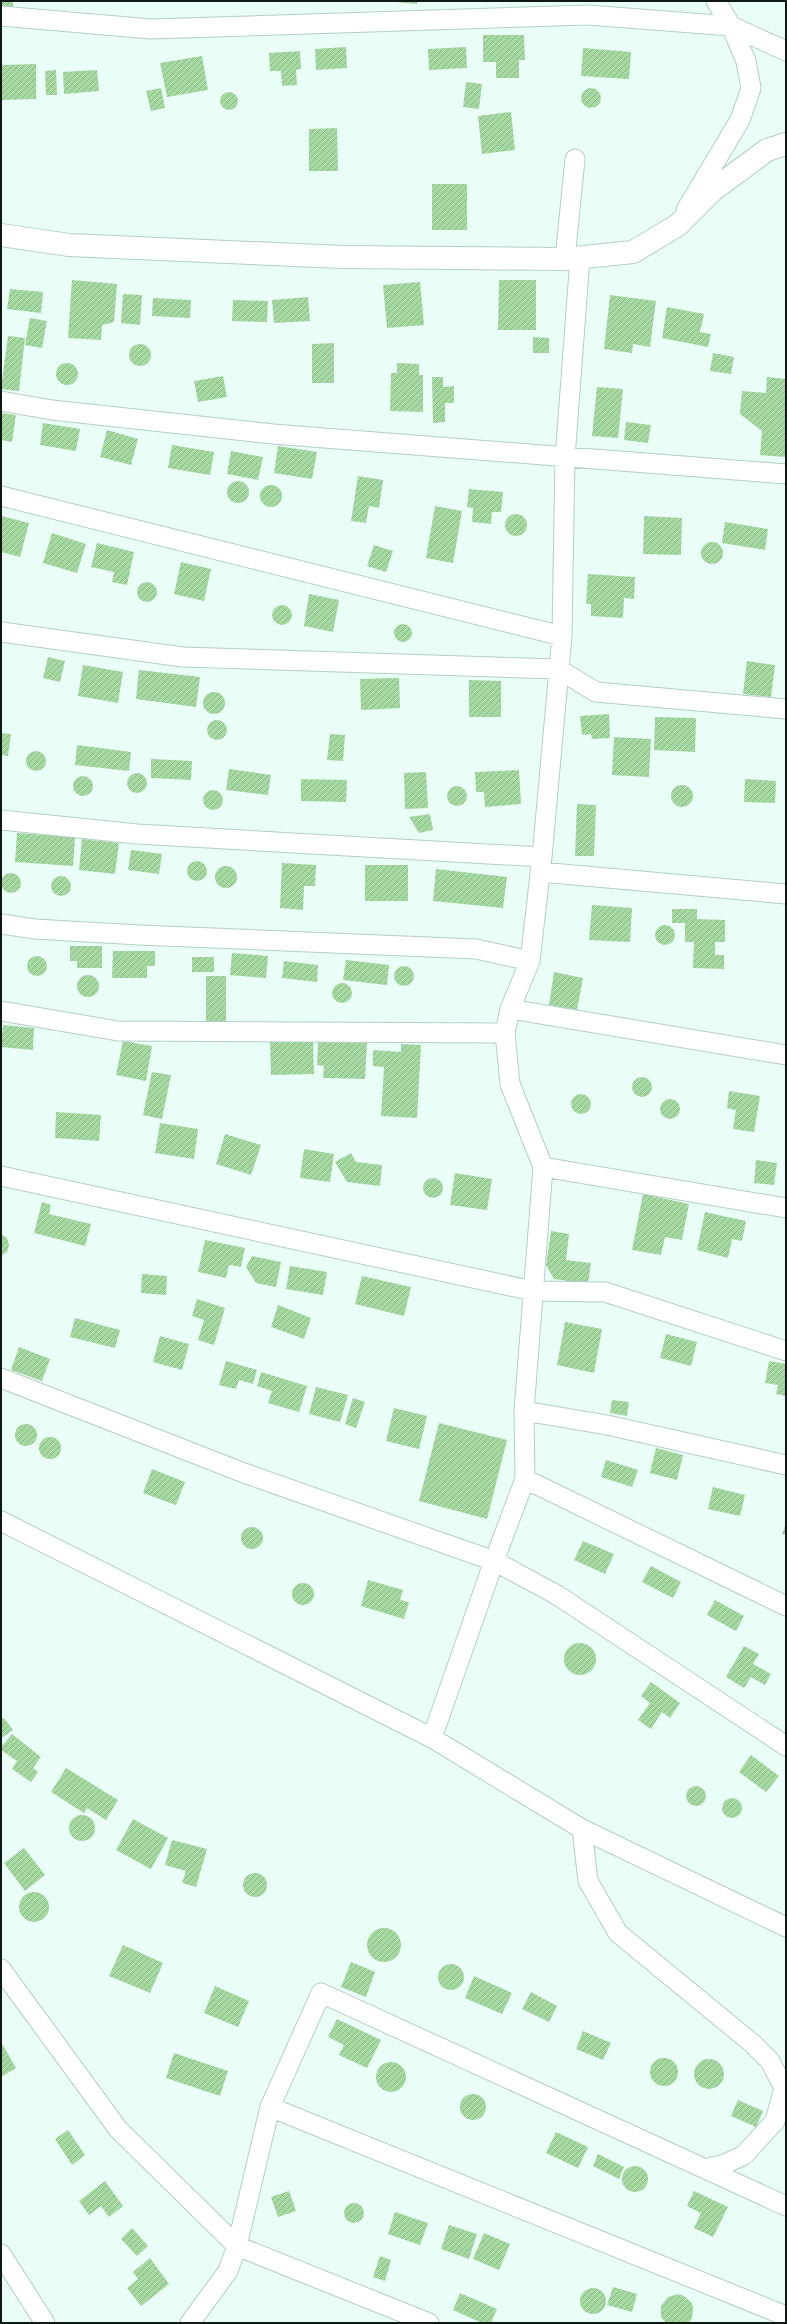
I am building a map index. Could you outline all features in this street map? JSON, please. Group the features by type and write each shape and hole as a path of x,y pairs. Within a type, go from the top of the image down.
{"street":[{"path":"678,225 740,120 751,88 746,60 731,26 716,1"},
{"path":"1,16 151,29 588,16 731,26 786,52"},
{"path":"1,235 69,245 335,257 572,258 633,252 678,225 713,190 767,150 786,144"},
{"path":"432,1738 494,1561 525,1479 524,1411 543,1167 510,1084 505,1033 510,1009 530,961 541,864 562,636 565,458 575,159"},
{"path":"1,401 52,410 273,434 565,458 786,474"},
{"path":"1,496 562,636"},
{"path":"1,632 183,657 558,669 596,692 786,709"},
{"path":"1,820 137,834 541,864 786,894"},
{"path":"1,924 35,929 139,935 476,949 530,961"},
{"path":"510,1009 786,1055"},
{"path":"1,1011 118,1031 505,1033"},
{"path":"543,1167 786,1208"},
{"path":"1,1176 533,1291 605,1292 786,1351"},
{"path":"1,1378 244,1473 494,1561 557,1594 786,1746"},
{"path":"524,1411 607,1425 786,1465"},
{"path":"525,1479 786,1606"},
{"path":"1,1521 432,1738 582,1829 786,1927"},
{"path":"582,1829 588,1880 618,1933 753,2044 770,2061 785,2087 775,2121 744,2155 725,2164 705,2169"},
{"path":"1,1969 118,2129 237,2246 429,2323"},
{"path":"190,2323 228,2271 237,2246 270,2107 321,1993 786,2206"},
{"path":"270,2107 786,2316"},
{"path":"1,2254 45,2323"}],"building":[{"path":"1,1 13,1 13,8 1,8"},
{"path":"417,1 417,4 397,2"},
{"path":"483,35 524,35 525,60 519,60 519,78 496,78 496,62 483,62"},
{"path":"346,47 347,68 316,70 315,49"},
{"path":"466,47 467,68 429,70 428,49"},
{"path":"583,48 631,52 629,79 581,76"},
{"path":"300,51 301,69 296,70 297,85 282,86 281,71 270,71 269,53"},
{"path":"202,56 208,90 167,97 160,63"},
{"path":"36,64 36,99 1,100 1,65"},
{"path":"56,70 57,95 46,95 45,71"},
{"path":"97,70 99,91 64,94 63,72"},
{"path":"466,82 482,84 479,109 463,107"},
{"path":"161,88 165,108 151,111 146,91"},
{"path":"591,88 598,91 601,98 598,105 591,108 584,105 581,98 584,91"},
{"path":"229,92 235,95 238,101 235,107 229,110 223,107 220,101 223,95"},
{"path":"511,112 515,150 482,154 478,116"},
{"path":"337,128 338,171 309,171 309,129"},
{"path":"432,184 467,184 467,230 432,230"},
{"path":"72,280 117,284 114,322 102,325 101,340 68,338"},
{"path":"499,280 536,280 536,330 498,330"},
{"path":"420,282 424,325 387,328 383,285"},
{"path":"10,289 43,292 41,313 7,309"},
{"path":"123,294 142,295 140,325 121,323"},
{"path":"610,295 656,301 650,347 633,344 632,353 604,349"},
{"path":"308,297 310,321 274,323 272,300"},
{"path":"153,298 191,300 190,318 152,316"},
{"path":"233,300 268,301 267,322 232,321"},
{"path":"667,307 704,314 700,332 711,334 708,347 662,338"},
{"path":"30,318 47,321 42,348 25,345"},
{"path":"8,336 25,338 19,391 1,389"},
{"path":"533,337 549,338 549,353 533,353"},
{"path":"334,343 334,383 312,383 312,344"},
{"path":"136,344 144,344 151,351 151,359 144,366 136,366 129,359 129,351"},
{"path":"713,353 734,357 731,374 710,371"},
{"path":"63,363 71,363 78,370 78,378 71,385 63,385 56,378 56,370"},
{"path":"397,363 419,364 419,375 423,375 423,412 390,411 391,373 397,373"},
{"path":"223,376 227,397 198,402 194,381"},
{"path":"432,377 443,377 443,387 454,386 454,403 445,403 445,422 433,423"},
{"path":"767,377 786,379 786,457 760,455 762,431 740,414 742,391 766,393"},
{"path":"597,387 623,389 618,438 592,436"},
{"path":"1,413 16,415 12,442 1,440"},
{"path":"626,422 651,425 648,443 624,440"},
{"path":"43,423 80,429 76,451 40,445"},
{"path":"107,430 138,439 131,465 100,457"},
{"path":"172,445 214,452 210,475 168,468"},
{"path":"278,446 317,452 312,479 274,473"},
{"path":"231,451 263,457 258,480 227,474"},
{"path":"358,476 383,480 379,508 369,506 366,523 351,521"},
{"path":"234,481 242,481 249,488 249,496 242,503 234,503 227,496 227,488"},
{"path":"267,485 275,485 282,492 282,500 275,507 267,507 260,500 260,492"},
{"path":"469,489 503,492 501,512 492,512 491,524 472,522 473,508 467,507"},
{"path":"435,506 462,511 453,563 426,558"},
{"path":"512,514 520,514 527,521 527,529 520,536 512,536 505,529 505,521"},
{"path":"1,516 29,523 20,557 1,552"},
{"path":"644,516 682,518 681,555 643,554"},
{"path":"725,522 768,529 765,550 722,543"},
{"path":"52,533 86,544 77,573 43,563"},
{"path":"712,542 720,545 723,553 720,561 712,564 704,561 701,553 704,545"},
{"path":"97,543 134,552 127,585 112,582 114,572 91,567"},
{"path":"374,545 393,551 386,572 367,566"},
{"path":"181,562 211,569 204,601 174,594"},
{"path":"588,574 635,577 634,599 624,598 623,618 591,616 591,604 586,604"},
{"path":"143,582 151,582 157,588 157,596 151,602 143,602 137,596 137,588"},
{"path":"309,594 339,600 333,632 304,626"},
{"path":"282,605 289,608 292,615 289,622 282,625 275,622 272,615 275,608"},
{"path":"403,624 409,627 412,633 409,639 403,642 397,639 394,633 397,627"},
{"path":"48,657 65,661 60,682 43,678"},
{"path":"747,661 775,665 771,697 743,694"},
{"path":"83,665 123,672 118,703 78,696"},
{"path":"139,670 200,677 196,707 136,699"},
{"path":"399,678 400,708 361,710 360,679"},
{"path":"469,680 501,681 501,717 469,717"},
{"path":"214,692 222,695 225,703 222,711 214,714 206,711 203,703 206,695"},
{"path":"609,714 610,738 592,739 591,734 582,735 580,716"},
{"path":"655,717 696,718 695,752 654,750"},
{"path":"217,720 224,723 227,730 224,737 217,740 210,737 207,730 210,723"},
{"path":"1,733 11,734 8,756 1,755"},
{"path":"330,734 345,735 343,761 327,760"},
{"path":"614,737 651,739 649,777 612,775"},
{"path":"77,745 131,752 129,771 75,765"},
{"path":"36,751 43,754 46,761 43,768 36,771 29,768 26,761 29,754"},
{"path":"151,759 192,761 191,780 151,778"},
{"path":"229,769 271,775 268,795 226,790"},
{"path":"519,770 521,804 485,807 484,792 476,792 475,772"},
{"path":"426,772 428,808 405,809 404,773"},
{"path":"137,773 144,776 147,783 144,790 137,793 130,790 127,783 130,776"},
{"path":"83,776 90,779 93,786 90,793 83,796 76,793 73,786 76,779"},
{"path":"301,779 347,780 346,802 301,801"},
{"path":"745,779 776,781 775,803 744,802"},
{"path":"682,785 690,788 693,796 690,804 682,807 674,804 671,796 674,788"},
{"path":"457,786 464,789 467,796 464,803 457,806 450,803 447,796 450,789"},
{"path":"213,790 220,793 223,800 220,807 213,810 206,807 203,800 206,793"},
{"path":"577,804 596,805 594,856 575,856"},
{"path":"430,814 433,830 419,833 409,817"},
{"path":"17,833 75,837 73,866 15,862"},
{"path":"82,839 119,843 115,874 79,870"},
{"path":"131,850 162,854 159,874 128,870"},
{"path":"197,861 204,864 207,871 204,878 197,881 190,878 187,871 190,864"},
{"path":"282,863 316,865 315,886 304,886 303,910 280,908"},
{"path":"365,865 408,865 408,901 365,901"},
{"path":"222,866 230,866 237,873 237,881 230,888 222,888 215,881 215,873"},
{"path":"436,869 507,877 503,908 433,901"},
{"path":"11,873 18,876 21,883 18,890 11,893 4,890 1,883 4,876"},
{"path":"61,876 68,879 71,886 68,893 61,896 54,893 51,886 54,879"},
{"path":"592,905 632,908 630,942 589,940"},
{"path":"672,909 697,909 697,919 725,920 725,942 715,942 715,955 724,955 724,969 693,968 694,942 685,942 685,923 672,923"},
{"path":"665,925 672,928 675,935 672,942 665,945 658,942 655,935 658,928"},
{"path":"70,946 102,946 102,968 77,968 77,961 70,961"},
{"path":"113,951 155,951 155,966 147,966 147,978 112,978"},
{"path":"232,953 268,956 266,978 230,975"},
{"path":"37,956 44,959 47,966 44,973 37,976 30,973 27,966 30,959"},
{"path":"192,957 214,957 214,972 192,972"},
{"path":"346,960 389,965 387,985 343,980"},
{"path":"284,961 318,965 317,982 282,978"},
{"path":"404,966 411,969 414,976 411,983 404,986 397,983 394,976 397,969"},
{"path":"554,972 583,978 577,1010 549,1005"},
{"path":"84,975 92,975 99,982 99,990 92,997 84,997 77,990 77,982"},
{"path":"206,976 226,976 226,1022 206,1021"},
{"path":"342,983 349,986 352,993 349,1000 342,1003 335,1000 332,993 335,986"},
{"path":"3,1025 34,1028 33,1050 1,1047"},
{"path":"313,1040 314,1074 271,1075 270,1041"},
{"path":"123,1041 152,1046 146,1081 116,1075"},
{"path":"318,1042 367,1043 365,1079 323,1078 324,1066 317,1065"},
{"path":"401,1044 421,1045 417,1118 381,1116 384,1067 373,1066 373,1050 401,1052"},
{"path":"152,1072 171,1075 162,1119 143,1115"},
{"path":"642,1077 649,1080 652,1087 649,1094 642,1097 635,1094 632,1087 635,1080"},
{"path":"729,1091 760,1096 754,1132 733,1129 736,1110 727,1108"},
{"path":"581,1094 588,1097 591,1104 588,1111 581,1114 574,1111 571,1104 574,1097"},
{"path":"670,1099 677,1102 680,1109 677,1116 670,1119 663,1116 660,1109 663,1102"},
{"path":"56,1112 101,1115 99,1141 55,1138"},
{"path":"160,1123 198,1129 194,1159 155,1153"},
{"path":"225,1134 261,1145 251,1175 216,1164"},
{"path":"304,1149 334,1154 330,1182 300,1178"},
{"path":"351,1153 356,1162 382,1165 380,1186 347,1182 335,1162"},
{"path":"756,1160 777,1163 774,1185 754,1183"},
{"path":"455,1173 492,1179 487,1210 450,1205"},
{"path":"433,1178 440,1181 443,1188 440,1195 433,1198 426,1195 423,1188 426,1181"},
{"path":"643,1194 689,1204 682,1240 665,1237 661,1255 632,1250"},
{"path":"42,1202 51,1205 49,1214 91,1224 85,1246 34,1233"},
{"path":"705,1212 746,1221 742,1241 732,1239 728,1258 697,1250"},
{"path":"551,1231 569,1234 566,1260 591,1263 588,1284 554,1279 546,1265"},
{"path":"1,1234 7,1238 9,1245 7,1252 1,1256"},
{"path":"205,1240 245,1248 241,1267 229,1265 226,1278 198,1272"},
{"path":"252,1256 281,1262 276,1287 256,1283 246,1267"},
{"path":"290,1266 327,1272 323,1295 286,1289"},
{"path":"142,1274 167,1276 166,1295 141,1293"},
{"path":"362,1276 411,1287 404,1316 355,1304"},
{"path":"197,1299 225,1308 214,1345 198,1340 204,1320 192,1316"},
{"path":"278,1305 311,1318 304,1339 271,1327"},
{"path":"75,1318 120,1330 115,1348 70,1337"},
{"path":"565,1322 602,1329 594,1373 557,1365"},
{"path":"666,1334 697,1342 691,1366 660,1358"},
{"path":"160,1336 189,1344 182,1370 153,1362"},
{"path":"19,1347 50,1359 42,1381 11,1370"},
{"path":"226,1361 257,1370 253,1384 239,1380 236,1389 219,1385"},
{"path":"769,1361 786,1364 786,1396 776,1394 778,1385 765,1383"},
{"path":"261,1372 307,1386 299,1412 268,1403 272,1391 257,1386"},
{"path":"316,1387 348,1395 340,1422 309,1414"},
{"path":"353,1398 365,1402 356,1428 345,1424"},
{"path":"612,1400 629,1402 627,1416 610,1413"},
{"path":"394,1408 427,1416 419,1449 386,1441"},
{"path":"439,1423 507,1440 487,1519 419,1501"},
{"path":"26,1424 34,1427 37,1435 34,1443 26,1446 18,1443 15,1435 18,1427"},
{"path":"46,1437 54,1437 61,1444 61,1452 54,1459 46,1459 39,1452 39,1444"},
{"path":"656,1448 683,1455 677,1480 650,1473"},
{"path":"606,1460 638,1470 632,1487 601,1477"},
{"path":"152,1469 185,1482 176,1505 143,1493"},
{"path":"713,1487 745,1495 740,1516 708,1509"},
{"path":"786,1523 786,1535 782,1534"},
{"path":"248,1527 256,1527 263,1534 263,1542 256,1549 248,1549 241,1542 241,1534"},
{"path":"583,1541 614,1554 605,1574 574,1560"},
{"path":"651,1566 681,1582 673,1598 642,1582"},
{"path":"368,1580 403,1590 400,1600 409,1602 404,1619 361,1606"},
{"path":"299,1583 307,1583 314,1590 314,1598 307,1605 299,1605 292,1598 292,1590"},
{"path":"715,1600 744,1616 736,1631 707,1615"},
{"path":"580,1643 586,1644 593,1650 596,1659 595,1665 589,1672 580,1675 574,1674 567,1668 564,1659 565,1653 571,1646"},
{"path":"744,1646 759,1654 753,1664 771,1674 765,1685 751,1677 744,1688 726,1677"},
{"path":"651,1682 680,1703 670,1718 662,1712 651,1729 638,1720 650,1703 641,1696"},
{"path":"4,1718 13,1730 1,1738 1,1720"},
{"path":"12,1734 41,1757 33,1768 38,1772 31,1782 12,1769 17,1761 1,1750 1,1747"},
{"path":"751,1755 779,1776 766,1792 739,1772"},
{"path":"66,1768 118,1800 106,1820 87,1808 84,1813 51,1792"},
{"path":"696,1786 703,1789 706,1796 703,1803 696,1806 689,1803 686,1796 689,1789"},
{"path":"732,1798 739,1801 742,1808 739,1815 732,1818 725,1815 722,1808 725,1801"},
{"path":"82,1815 91,1819 95,1828 91,1837 82,1841 73,1837 69,1828 73,1819"},
{"path":"133,1819 168,1838 151,1869 116,1850"},
{"path":"172,1840 207,1849 196,1887 182,1883 186,1871 165,1865"},
{"path":"24,1848 45,1875 25,1891 4,1863"},
{"path":"255,1873 264,1876 267,1885 264,1894 255,1897 246,1894 243,1885 246,1876"},
{"path":"34,1892 44,1897 49,1907 44,1917 34,1922 24,1917 19,1907 24,1897"},
{"path":"384,1928 396,1933 401,1945 396,1957 384,1962 372,1957 367,1945 372,1933"},
{"path":"123,1945 163,1963 150,1993 109,1976"},
{"path":"351,1962 375,1972 366,1997 341,1987"},
{"path":"451,1964 460,1968 464,1977 460,1986 451,1990 442,1986 438,1977 442,1968"},
{"path":"474,1976 512,1993 502,2014 465,1998"},
{"path":"215,1986 249,2001 238,2027 204,2013"},
{"path":"531,1992 557,2006 549,2022 522,2009"},
{"path":"337,2019 381,2040 367,2068 339,2055 344,2045 328,2037"},
{"path":"583,2031 611,2043 603,2060 576,2049"},
{"path":"1,2042 16,2068 1,2077"},
{"path":"174,2053 228,2071 220,2096 166,2078"},
{"path":"664,2058 674,2062 678,2072 674,2082 664,2086 654,2082 650,2072 654,2062"},
{"path":"709,2059 720,2063 724,2074 720,2085 709,2089 698,2085 694,2074 698,2063"},
{"path":"391,2062 397,2063 405,2071 405,2083 397,2091 391,2092 385,2091 377,2083 376,2077 377,2071 385,2063"},
{"path":"473,2094 482,2098 486,2107 482,2116 473,2120 464,2116 460,2107 464,2098"},
{"path":"738,2100 763,2111 756,2127 731,2116"},
{"path":"68,2130 85,2155 72,2165 55,2139"},
{"path":"556,2132 588,2147 578,2168 546,2153"},
{"path":"598,2154 624,2167 619,2179 593,2166"},
{"path":"635,2166 644,2170 648,2179 644,2188 635,2192 626,2188 622,2179 626,2170"},
{"path":"105,2181 123,2206 109,2217 101,2206 89,2215 79,2201"},
{"path":"289,2191 296,2211 278,2217 271,2197"},
{"path":"694,2191 728,2207 713,2237 694,2228 701,2213 687,2206"},
{"path":"354,2203 361,2206 364,2213 361,2220 354,2223 347,2220 344,2213 347,2206"},
{"path":"395,2212 428,2223 420,2245 388,2234"},
{"path":"449,2225 477,2234 469,2259 441,2249"},
{"path":"132,2228 148,2246 137,2256 121,2239"},
{"path":"484,2233 510,2244 499,2270 473,2259"},
{"path":"380,2256 391,2260 385,2281 373,2277"},
{"path":"150,2258 169,2284 141,2306 127,2288 138,2279 133,2272"},
{"path":"613,2287 637,2294 632,2312 607,2305"},
{"path":"593,2288 602,2292 606,2301 602,2310 593,2314 584,2310 580,2301 584,2292"},
{"path":"460,2293 497,2309 491,2323 482,2323 453,2310"},
{"path":"678,2294 684,2296 692,2303 692,2319 688,2323 666,2323 661,2317 661,2306 668,2297"}]}
